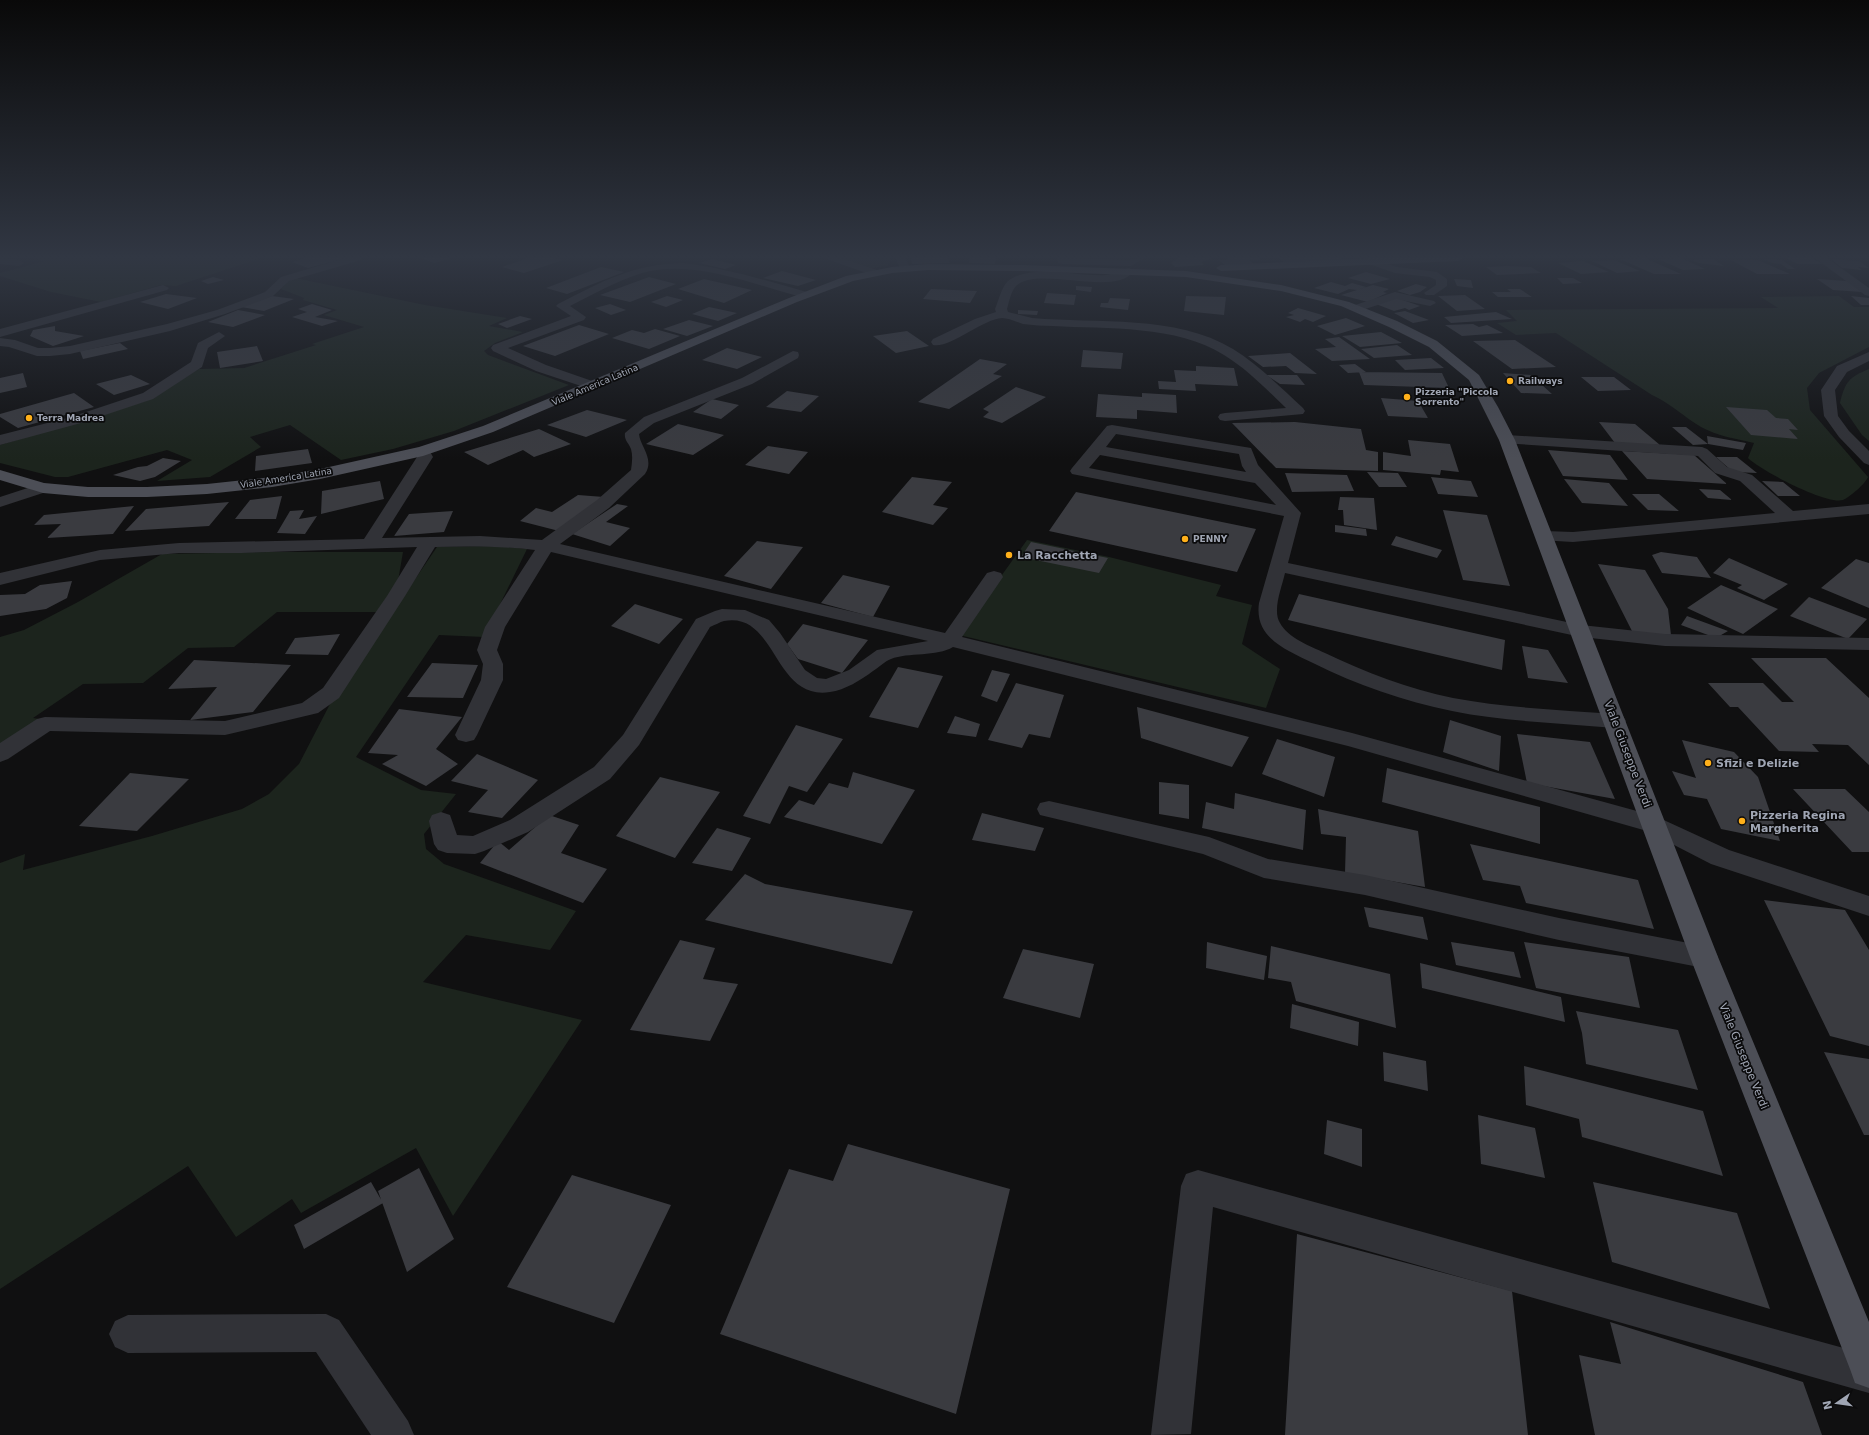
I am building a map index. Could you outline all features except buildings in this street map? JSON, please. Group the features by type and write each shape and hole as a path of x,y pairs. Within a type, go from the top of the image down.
{"main road":[{"name":"Viale America Latina","path":"0,475 43,488 88,492 139,492 214,488 272,482 320,474 423,450 488,430 736,325"},
{"name":"Viale Giuseppe Verdi","path":"1395,325 1433,344 1474,378 1491,407 1507,440 1525,489 1545,536 1704,957 1869,1369"}],"street":[{"path":"0,333 29,325"},
{"path":"0,342 11,343 37,352 50,352 70,350 174,325"},
{"path":"559,325 497,348 541,368 593,386"},
{"path":"937,342 973,325"},
{"path":"1084,325 1134,328 1174,333 1202,339 1238,358 1298,411 1226,417"},
{"path":"0,440 76,420 148,396 197,364 202,346 219,336"},
{"path":"466,735 492,680 493,664 487,650 495,627 518,588 546,546 603,504 639,471 640,458 638,448 632,440 632,432 649,420 671,410 747,381 793,355"},
{"path":"1869,356 1842,369 1828,390 1831,416 1844,434 1869,460"},
{"path":"1112,429 1246,452 1250,466 1260,479 1293,513 1078,470 1112,429"},
{"path":"1507,440 1702,452 1721,470 1746,478 1790,516"},
{"path":"370,544 425,457 423,450"},
{"path":"1096,450 1260,479"},
{"path":"0,502 43,488"},
{"path":"1545,536 1573,537 1861,509 1869,500"},
{"path":"1293,513 1267,613 1269,622 1276,633 1302,650 1331,665 1417,696 1472,708 1615,721"},
{"path":"0,580 100,555 179,548 240,548 475,541 527,543 546,546 954,641 1352,740 1655,825 1720,857 1869,906"},
{"path":"0,754 45,724 225,728 273,718 310,708 331,693 396,596 429,542"},
{"path":"1278,566 1581,632 1665,640 1860,644 1869,659"},
{"path":"441,821 448,844 476,845 519,826 602,773 630,740 703,623 722,615 746,616 762,624 773,637 797,674 811,684 828,686 856,674 884,654 954,641 994,577"},
{"path":"1049,809 1209,846 1264,868 1365,885 1559,930 1704,957"},
{"path":"1171,1434 1198,1186 1869,1374"},
{"path":"128,1334 326,1333 394,1435"}],"shaded area":[{"path":"357,325 491,325 489,326 523,332 495,343 484,351 488,355 569,385 454,431 393,449 341,460 290,425 250,437 261,447 210,477 157,481 192,460 167,450 68,477 55,477 0,463 0,445 146,401 199,369 244,368 316,345 312,344 364,327"},
{"path":"1500,325 1869,325 1869,347 1819,373 1807,388 1810,410 1868,477 1857,490 1843,500 1835,500 1809,492 1779,478 1748,458 1754,443 1720,435 1701,427 1665,402 1556,333 1516,335"},
{"path":"1869,369 1869,441 1862,435 1840,403 1846,385 1849,381"},
{"path":"1027,540 1109,557 1221,585 1216,596 1252,605 1242,644 1280,669 1266,708 959,635"},
{"path":"500,546 527,549 484,637 439,635 356,757 421,790 456,794 424,834 426,849 444,864 576,911 550,950 466,935 423,982 582,1020 453,1216 416,1148 301,1213 292,1199 236,1237 188,1166 0,1289 0,863 25,854 23,870 152,836 242,809 269,794 299,764 330,704 437,547"},
{"path":"403,552 397,587 378,612 277,612 234,647 188,648 143,683 83,684 33,718 45,720 0,749 0,637 24,630 78,602 162,554"}],"place":[{"name":"Railways","path":"1510,381"},
{"name":"Pizzeria \"Piccola Sorrento\"","path":"1407,397"},
{"name":"Terra Madrea","path":"29,418"},
{"name":"PENNY","path":"1185,539"},
{"name":"La Racchetta","path":"1009,555"},
{"name":"Sfizi e Delizie","path":"1708,763"},
{"name":"Pizzeria Regina Margherita","path":"1742,821"}]}
